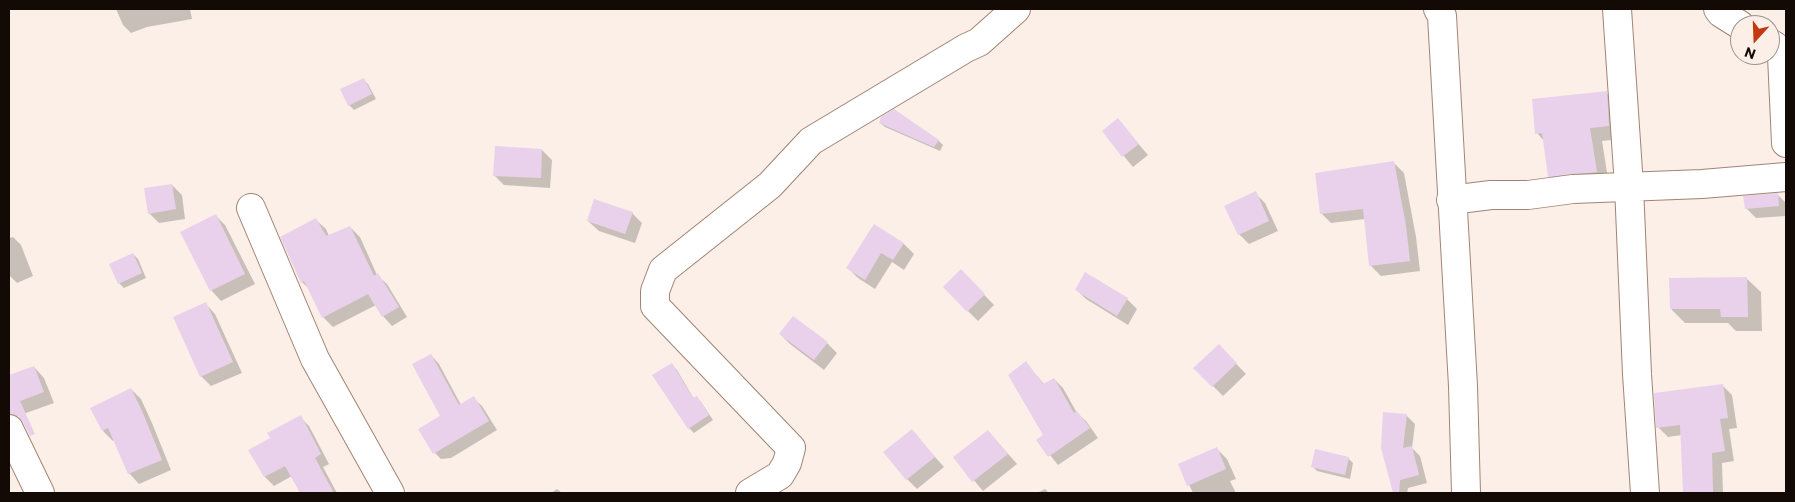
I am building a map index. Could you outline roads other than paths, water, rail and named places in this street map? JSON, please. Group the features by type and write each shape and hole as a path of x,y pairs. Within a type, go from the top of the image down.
{"street":[{"path":"750,493 780,475 787,463 792,448 655,306 655,291 663,270 770,185 811,141 979,42 1016,9"},
{"path":"1438,9 1442,16 1462,376 1466,493"},
{"path":"1618,9 1645,493"},
{"path":"1718,9 1721,14 1730,19"},
{"path":"1780,53 1782,56 1786,143"},
{"path":"1451,200 1491,195 1528,195 1573,189 1702,184 1786,177"},
{"path":"251,208 315,358 390,493"},
{"path":"9,430 40,493"}]}
